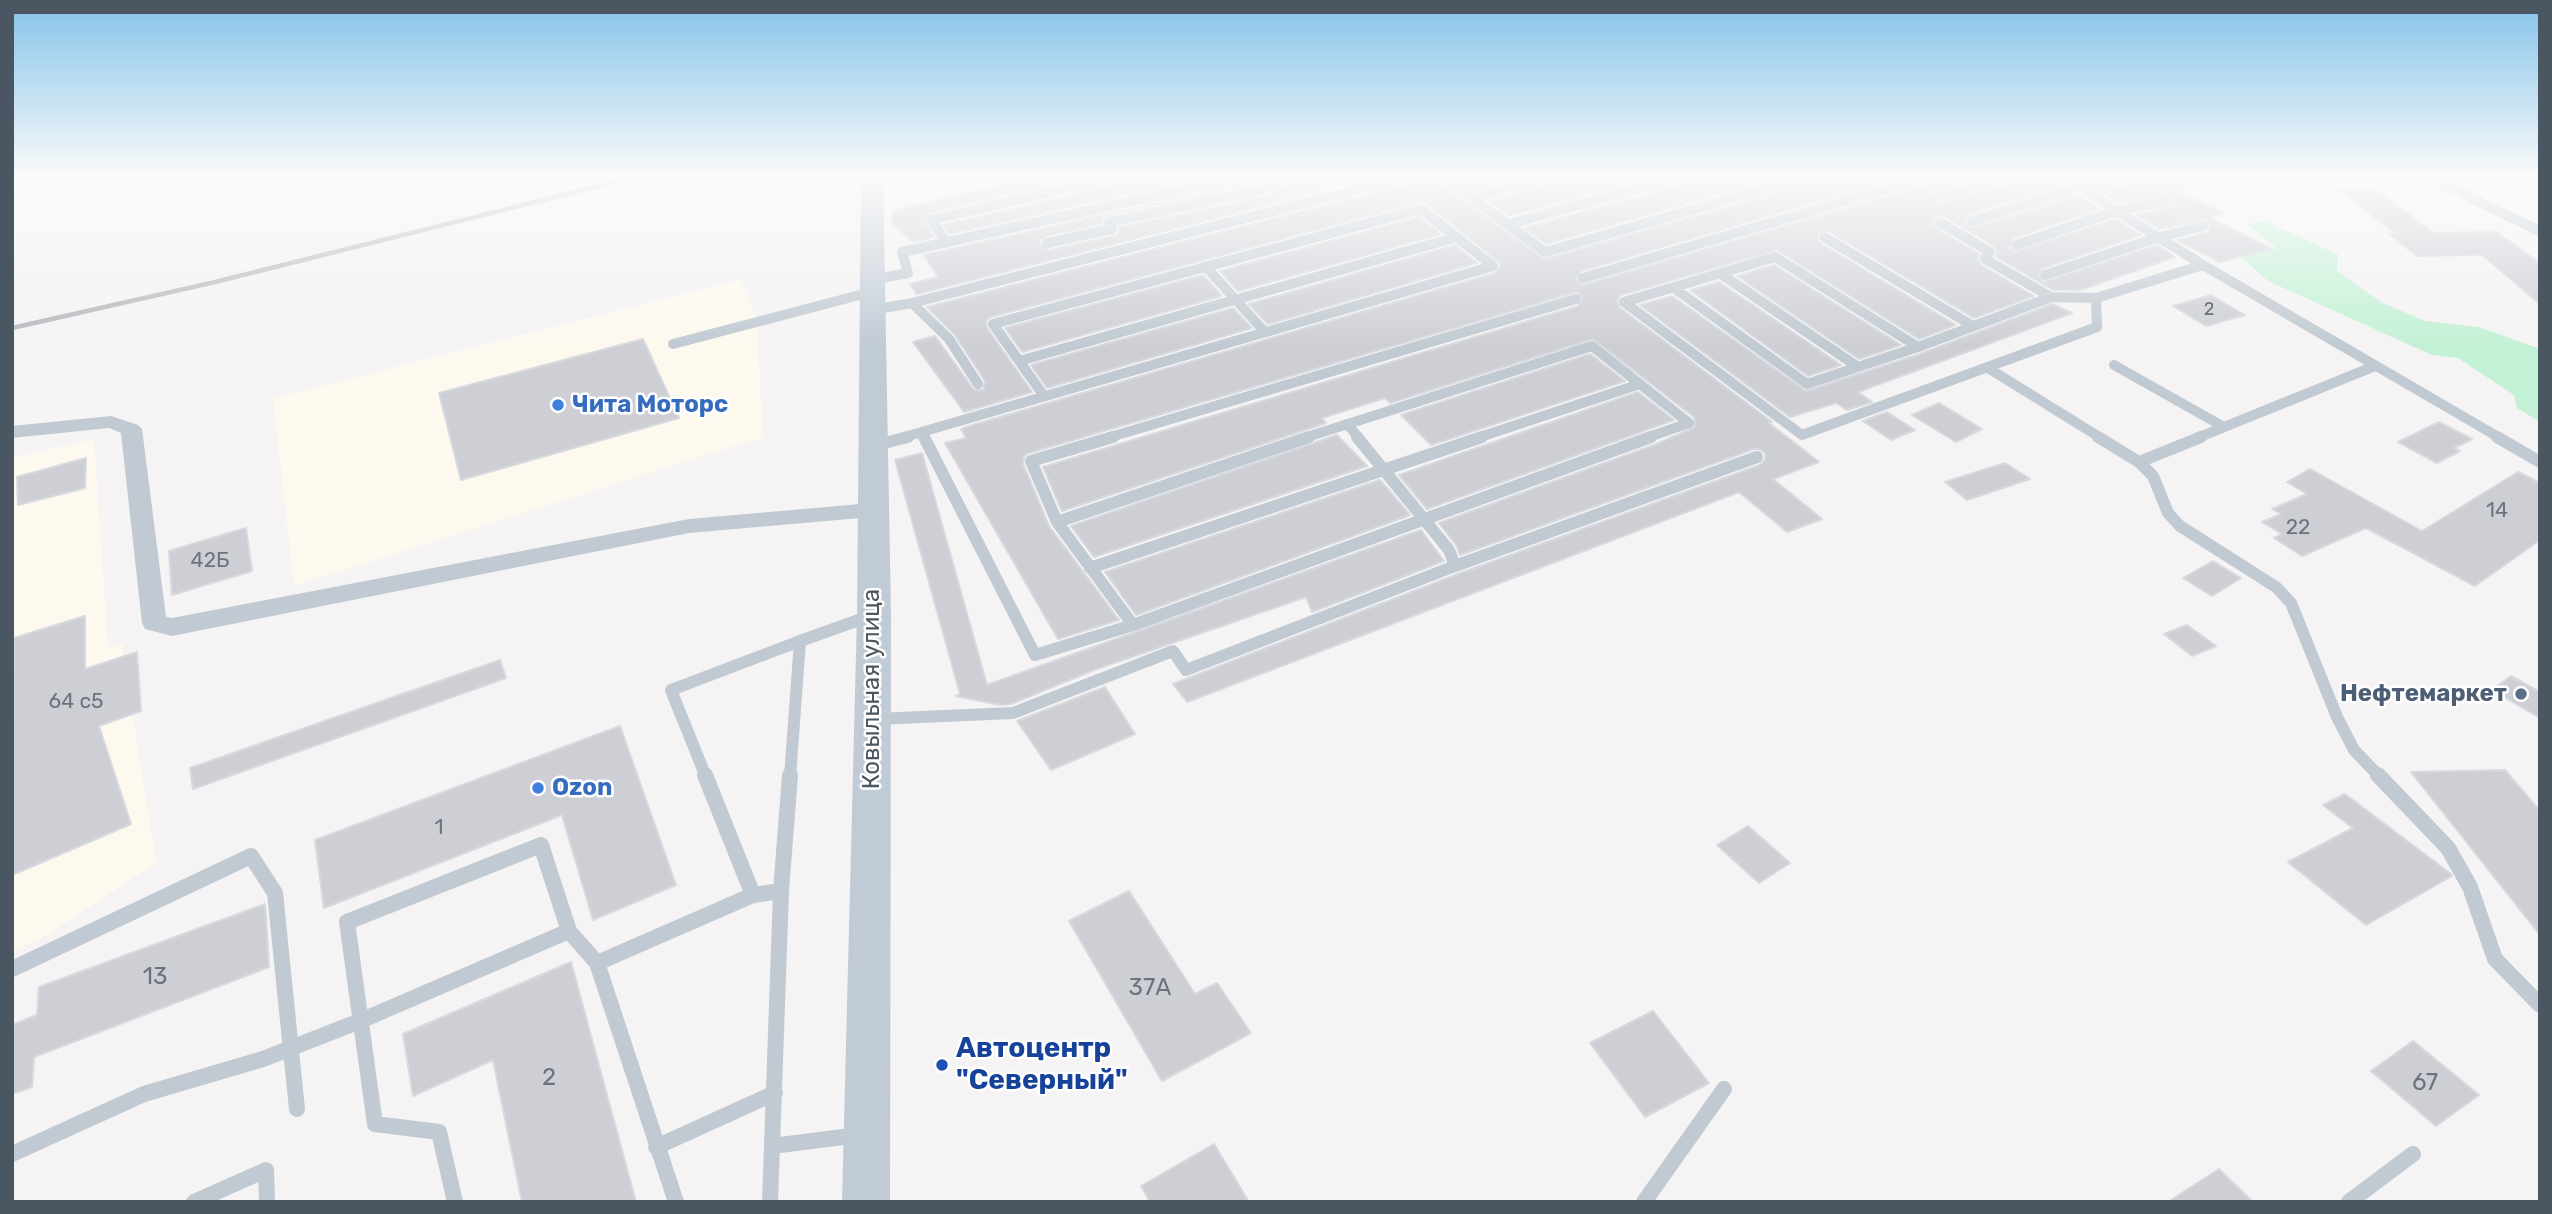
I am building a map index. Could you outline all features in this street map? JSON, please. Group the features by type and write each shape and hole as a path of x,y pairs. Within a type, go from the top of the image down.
{"main road":[{"name":"Ковыльная улица","path":"866,1202 874,615 872,233"}],"street":[{"path":"12,443 23,431 111,422 131,429 154,623 172,627 689,526 872,510"}],"lane":[{"path":"940,233 946,242"},
{"path":"673,344 871,294 908,273 902,253 988,233"},
{"path":"1047,243 1095,233"},
{"path":"871,294 912,303 1187,233"},
{"path":"1044,396 993,324 1334,233"},
{"path":"872,446 1493,266 1452,233"},
{"path":"1519,233 1545,252 1612,233"},
{"path":"1583,278 1737,233"},
{"path":"1957,233 1990,252 1985,259 2051,297"},
{"path":"2016,245 2052,233"},
{"path":"2152,233 2540,462"},
{"path":"2045,275 2176,233"},
{"path":"1018,361 1457,237"},
{"path":"1824,237 1973,326"},
{"path":"1918,347 1775,257 1624,302 1802,435 2096,327 2096,298"},
{"path":"1674,288 1807,384 1918,347 2051,297 2096,298 2203,265"},
{"path":"1206,267 1265,332"},
{"path":"1721,274 1858,367"},
{"path":"1133,625 1056,522 1031,461 1576,299"},
{"path":"912,303 949,340 978,384"},
{"path":"922,433 1035,655 1133,625 1689,423 1592,346 1347,424 1056,522"},
{"path":"2114,365 2224,427"},
{"path":"2139,462 2375,366"},
{"path":"1988,368 2139,462 2153,476 2168,513 2180,526 2276,587 2291,603 2337,717 2354,750 2448,848 2470,887 2495,959 2540,1005"},
{"path":"1090,568 1640,384"},
{"path":"1347,424 1449,550 1455,566"},
{"path":"873,719 1013,713 1173,651 1186,670 1455,566 1757,457"},
{"path":"753,895 671,690 874,615"},
{"path":"770,1202 781,891 800,641"},
{"path":"455,1202 439,1132 375,1124 347,922 541,845 569,931 597,963 676,1202"},
{"path":"12,969 251,856 275,893 297,1109"},
{"path":"597,963 753,895 781,891"},
{"path":"12,1154 144,1094 292,1048 569,931"},
{"path":"1644,1202 1724,1089"},
{"path":"656,1147 775,1093"},
{"path":"772,1146 866,1135"},
{"path":"2349,1202 2413,1154"},
{"path":"194,1202 266,1170 267,1202"}],"shaded area":[{"path":"740,280 756,314 763,437 294,586 273,398"},
{"path":"94,439 108,647 124,643 122,649 156,863 50,933 12,951 12,458"}],"green space":[{"path":"2257,233 2290,233 2338,254 2337,271 2383,303 2425,321 2479,327 2540,349 2540,422 2517,408 2514,395 2458,358 2432,355 2268,281 2240,256 2276,248"}],"building":[{"path":"903,233 931,233 934,237 913,242"},
{"path":"1024,233 1061,233 1045,236 1040,240 1040,245 1049,250 1114,236 1118,233 1158,233 917,294 910,284 938,277 924,255"},
{"path":"1218,233 1306,233 991,317 986,321 987,328 1032,392 964,412 913,342 935,336 974,390 983,390 985,381 955,335 927,307"},
{"path":"1361,233 1441,234 1238,291 1220,271"},
{"path":"1463,233 1508,233 1544,259 1637,233 1711,233 1581,271 1576,279 1582,285 1762,233 1819,233 1817,238 1820,243 1956,325 1919,339 1777,250 1621,295 1617,301 1620,308 1772,422 1769,423 1819,462 1773,479 1822,519 1787,532 1739,492 1187,702 1173,684 1458,574 1760,465 1765,459 1765,453 1754,449 1460,555 1456,545 1439,523 1654,445 1695,427 1694,417 1593,339 1390,403 1385,398 1322,418 1326,423 1062,511 1043,467 1578,306 1583,298 1577,292 1024,456 1023,464 1049,526 1119,620 1058,639 945,443 966,438 961,429 1495,273 1500,268 1500,263"},
{"path":"1530,233 1585,233 1546,244"},
{"path":"1831,233 1943,233 1979,254 1981,265 2034,296 1974,318"},
{"path":"1971,233 2029,233 2013,238 2009,247 2014,252 2073,233 2137,233 2141,235 2043,268 2038,274 2043,282 2157,245 2175,257 2080,290 2053,290 1996,257 1994,246"},
{"path":"2205,233 2239,233 2271,249 2220,262 2177,240"},
{"path":"2394,233 2497,233 2540,263 2540,304 2482,255 2417,256 2389,234 2396,234"},
{"path":"1455,245 1477,263 1268,324 1249,304"},
{"path":"1774,265 1901,345 1859,359 1737,276"},
{"path":"1203,275 1222,296 1022,352 1005,328"},
{"path":"1719,282 1841,365 1808,376 1690,290"},
{"path":"2211,295 2245,315 2206,326 2173,306"},
{"path":"1672,296 1806,391 1920,354 2052,304 2072,313 1858,392 1872,402 1847,410 1836,403 1790,417 1640,305"},
{"path":"1233,308 1252,328 1047,388 1031,365"},
{"name":"Чита Моторс","path":"643,339 679,418 461,480 439,393"},
{"path":"1590,354 1625,381 1431,445 1401,415"},
{"path":"1638,392 1674,420 1427,509 1399,475"},
{"path":"1939,403 1982,429 1956,442 1912,415"},
{"path":"1887,412 1915,430 1891,440 1863,421"},
{"path":"2439,422 2472,439 2454,448 2460,451 2437,463 2398,442"},
{"path":"1337,435 1367,466 1094,557 1071,526"},
{"path":"922,453 987,685 1421,530 1444,561 1312,612 1306,597 1094,670 1011,704 1000,705 956,696 960,694 895,460"},
{"path":"86,458 85,488 18,505 17,477"},
{"path":"2005,463 2030,479 1967,500 1945,482"},
{"path":"2310,469 2422,531 2518,472 2540,483 2540,540 2475,586 2366,528 2302,556 2274,538 2282,534 2262,522 2281,514 2272,509 2307,494 2287,482"},
{"path":"1380,480 1410,515 1136,615 1105,572"},
{"path":"246,528 252,571 172,595 169,551"},
{"path":"2213,561 2241,578 2212,596 2183,578"},
{"path":"85,616 85,669 137,652 141,711 99,726 131,824 12,875 14,638"},
{"path":"2187,625 2216,646 2192,656 2164,634"},
{"path":"500,660 506,678 193,789 190,768"},
{"path":"2511,676 2540,692 2540,718 2492,690"},
{"path":"1105,687 1135,734 1051,770 1017,721"},
{"path":"620,726 676,885 593,920 562,815 324,908 315,840"},
{"path":"2505,770 2540,811 2540,935 2411,772"},
{"path":"2345,794 2452,876 2366,925 2288,862 2353,828 2323,805"},
{"path":"1748,826 1790,863 1759,883 1717,845"},
{"path":"1129,891 1195,994 1217,983 1251,1033 1162,1081 1069,921"},
{"path":"265,904 269,967 34,1057 32,1087 12,1094 12,1025 37,1015 39,987"},
{"path":"571,962 636,1202 522,1202 493,1060 413,1096 403,1034"},
{"path":"1653,1011 1709,1083 1645,1117 1590,1043"},
{"path":"2413,1041 2479,1095 2436,1126 2371,1071"},
{"path":"1214,1144 1249,1202 1150,1202 1141,1186"},
{"path":"2219,1169 2253,1202 2168,1202"}],"railway":[{"path":"12,328 215,282 412,233"}],"place":[{"name":"Чита Моторс","path":"558,405"},
{"name":"Нефтемаркет","path":"2521,694"},
{"name":"Ozon","path":"538,788"},
{"name":"Автоцентр \"Северный\"","path":"942,1065"}]}
